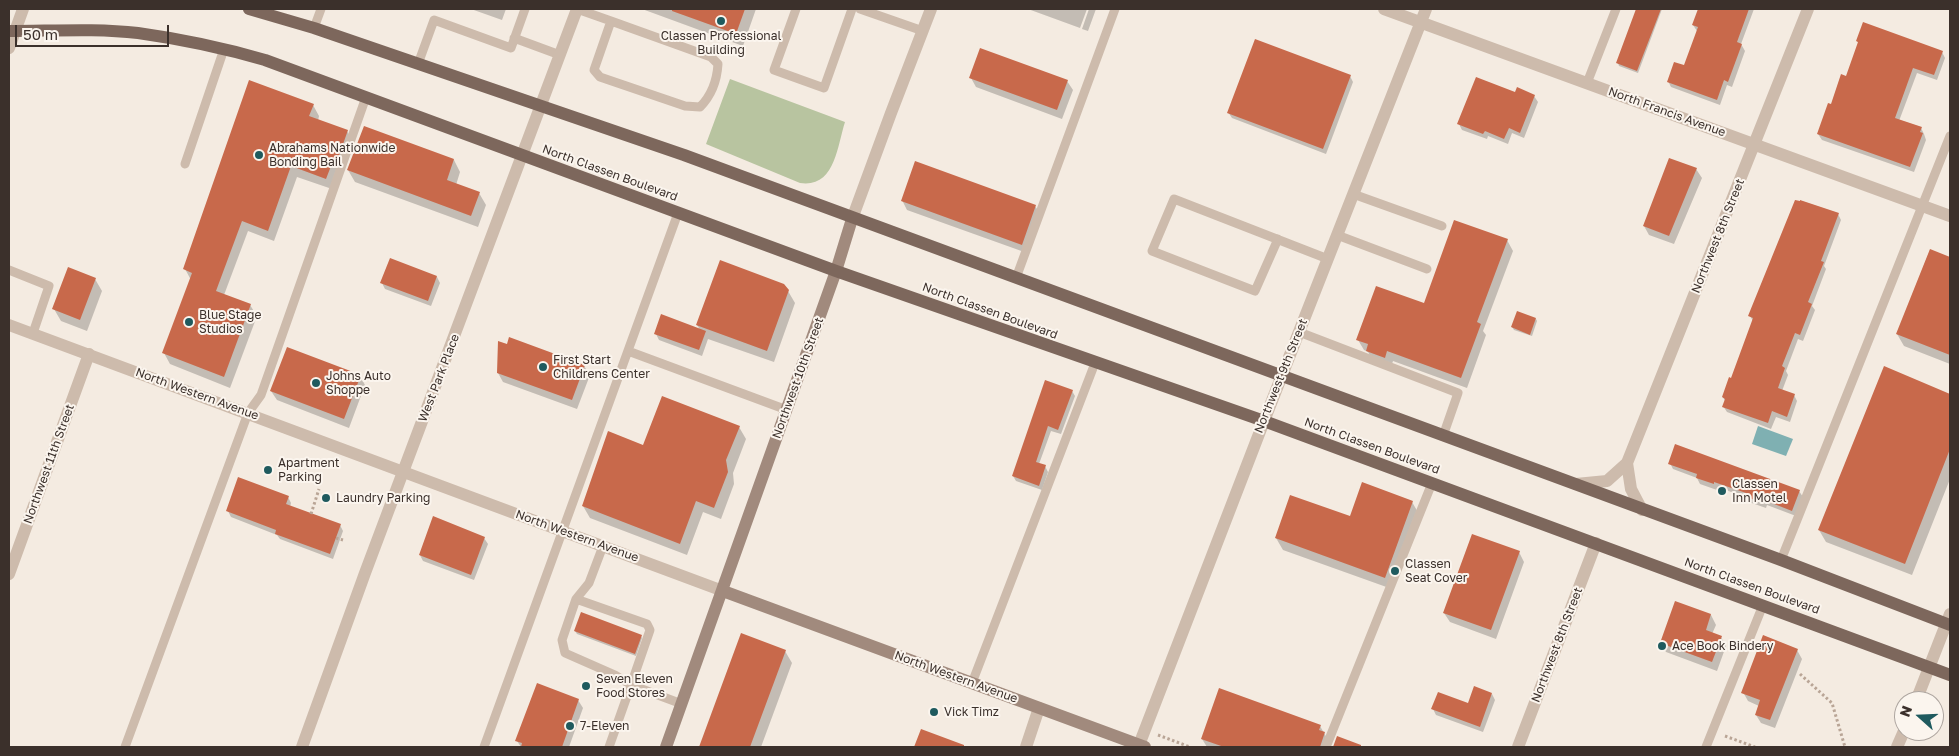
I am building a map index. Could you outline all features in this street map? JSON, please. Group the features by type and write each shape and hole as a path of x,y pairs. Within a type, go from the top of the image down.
{"main road":[{"path":"249,9 314,28 684,155 852,219 1949,621"},
{"name":"North Classen Boulevard","path":"12,31 83,30 137,33 224,48 265,60 836,271 1264,421 1950,675"},
{"name":"Northwest 10th Street","path":"667,747 836,271 852,219"},
{"name":"North Western Avenue","path":"723,591 1142,746"}],"street":[{"path":"9,48 12,31 23,9"},
{"name":"West Park Place","path":"302,747 577,9"},
{"name":"Northwest 10th Street","path":"852,219 890,113 932,9"},
{"name":"North Francis Avenue","path":"1384,9 1950,216"},
{"name":"Northwest 9th Street","path":"1142,746 1264,421 1426,9"},
{"name":"Northwest 8th Street","path":"1572,484 1607,482 1627,463 1808,9"},
{"name":"North Western Avenue","path":"9,325 723,591"},
{"name":"Northwest 11th Street","path":"9,574 89,354"},
{"path":"1627,463 1631,489 1642,510"},
{"name":"Northwest 8th Street","path":"1518,747 1596,543"},
{"path":"1920,691 1949,621"},
{"path":"1026,747 1039,708"}],"lane":[{"path":"314,28 321,9"},
{"path":"418,64 434,20 511,48 524,9"},
{"path":"577,9 611,21 710,57 718,64 708,99 700,107 686,106 600,77 594,70 611,21"},
{"path":"796,9 774,70 824,88 852,9"},
{"path":"860,9 923,31"},
{"path":"1016,278 1115,9"},
{"path":"1587,83 1616,9"},
{"path":"514,38 560,55"},
{"path":"185,164 224,48"},
{"path":"125,747 248,413 261,395 366,97"},
{"path":"1781,560 1950,136"},
{"path":"1354,194 1442,226"},
{"path":"1278,239 1255,291 1152,251 1174,198 1278,239 1328,259"},
{"path":"484,747 678,213"},
{"path":"1337,236 1427,269"},
{"path":"9,270 49,286 33,333"},
{"path":"1299,332 1458,393 1442,436"},
{"path":"628,351 787,410"},
{"path":"972,683 1095,363"},
{"path":"1326,747 1432,483"},
{"path":"603,546 589,583 576,599 562,640 565,653 615,675 631,685 682,704"},
{"path":"576,599 647,624 650,630 609,747"},
{"path":"1706,747 1763,605"}],"path":[{"path":"312,514 319,489"},
{"path":"336,538 343,540"},
{"path":"1800,674 1832,703 1845,747"},
{"path":"1713,731 1755,747"}],"green space":[{"path":"730,79 845,122 833,164 821,179 812,183 800,183 706,144"}],"water":[{"path":"1758,426 1793,439 1786,456 1752,444"}],"building":[{"name":"Classen Professional Building","path":"672,9 745,9 736,34 672,11"},
{"path":"1636,9 1661,9 1637,71 1616,63"},
{"path":"1698,9 1749,9 1737,42 1742,44 1728,82 1724,80 1717,100 1667,82 1674,62 1684,65 1698,27 1692,25"},
{"path":"1863,22 1943,51 1934,75 1913,68 1895,118 1922,127 1920,132 1923,133 1910,167 1817,134 1828,103 1831,104 1841,74 1846,76"},
{"path":"1255,39 1351,75 1323,149 1227,113"},
{"path":"980,48 1068,80 1057,110 969,78"},
{"path":"1476,77 1515,92 1517,87 1535,95 1520,133 1509,128 1504,139 1485,131 1483,134 1457,124"},
{"path":"249,80 314,104 309,116 348,130 335,167 331,166 326,179 291,166 268,231 242,221 216,291 251,304 224,377 162,353 192,273 183,269"},
{"path":"364,126 454,159 447,180 480,192 471,216 347,170"},
{"path":"1669,158 1697,168 1669,236 1643,226"},
{"path":"915,161 1036,205 1022,245 901,201"},
{"path":"1795,200 1839,213 1821,261 1824,262 1808,302 1812,304 1800,335 1795,333 1782,366 1785,368 1778,388 1795,394 1787,417 1772,411 1768,423 1722,407 1725,399 1722,397 1753,318 1748,316"},
{"path":"1454,220 1508,239 1477,322 1481,324 1461,378 1387,351 1385,358 1366,351 1368,344 1356,340 1376,286 1424,303"},
{"path":"1930,249 1950,257 1950,355 1896,334"},
{"path":"390,258 437,276 428,301 380,283"},
{"path":"720,260 784,284 789,290 767,351 696,325"},
{"path":"68,267 96,278 80,320 52,309"},
{"path":"1517,311 1536,318 1530,335 1511,327"},
{"path":"661,314 706,331 699,350 654,334"},
{"path":"509,337 585,365 572,400 497,373 498,341 507,344"},
{"name":"Johns Auto Shoppe","path":"287,347 361,375 344,419 270,391"},
{"path":"1884,366 1950,394 1950,449 1905,564 1818,530"},
{"path":"1045,380 1073,390 1058,430 1048,426 1036,462 1046,465 1039,486 1012,476"},
{"path":"662,396 740,426 726,460 728,472 714,508 696,501 680,544 582,506 608,431 643,445"},
{"path":"1675,444 1800,490 1792,511 1764,500 1763,503 1744,496 1746,493 1714,482 1714,484 1696,478 1697,474 1668,464"},
{"path":"238,477 289,496 286,504 341,524 330,554 275,534 276,530 226,511"},
{"path":"1362,482 1413,501 1385,578 1275,538 1290,495 1350,516"},
{"path":"433,516 485,537 471,575 419,555"},
{"path":"1472,534 1520,551 1491,630 1443,613"},
{"path":"1675,601 1711,614 1706,630 1722,636 1712,662 1660,643"},
{"path":"581,612 642,635 635,654 574,631"},
{"path":"741,633 786,650 750,747 699,747"},
{"path":"1763,635 1798,649 1770,720 1755,715 1760,700 1741,693"},
{"path":"537,683 579,699 562,747 521,747 522,743 515,741"},
{"path":"1474,686 1492,693 1480,727 1431,709 1438,692 1468,703"},
{"path":"1219,688 1321,725 1319,730 1325,732 1320,747 1224,747 1201,739"},
{"path":"921,729 964,745 964,747 914,747"},
{"path":"1337,736 1361,745 1361,747 1333,747"}],"place":[{"name":"Classen Professional Building","path":"721,21"},
{"name":"Abrahams Nationwide Bonding Bail","path":"259,155"},
{"name":"Blue Stage Studios","path":"189,322"},
{"name":"First Start Childrens Center","path":"543,367"},
{"name":"Johns Auto Shoppe","path":"316,383"},
{"name":"Apartment Parking","path":"268,470"},
{"name":"Classen Inn Motel","path":"1722,491"},
{"name":"Laundry Parking","path":"326,498"},
{"name":"Classen Seat Cover","path":"1395,571"},
{"name":"Ace Book Bindery","path":"1662,646"},
{"name":"Seven Eleven Food Stores","path":"586,686"},
{"name":"Vick Timz","path":"934,712"},
{"name":"7-Eleven","path":"570,726"}]}
